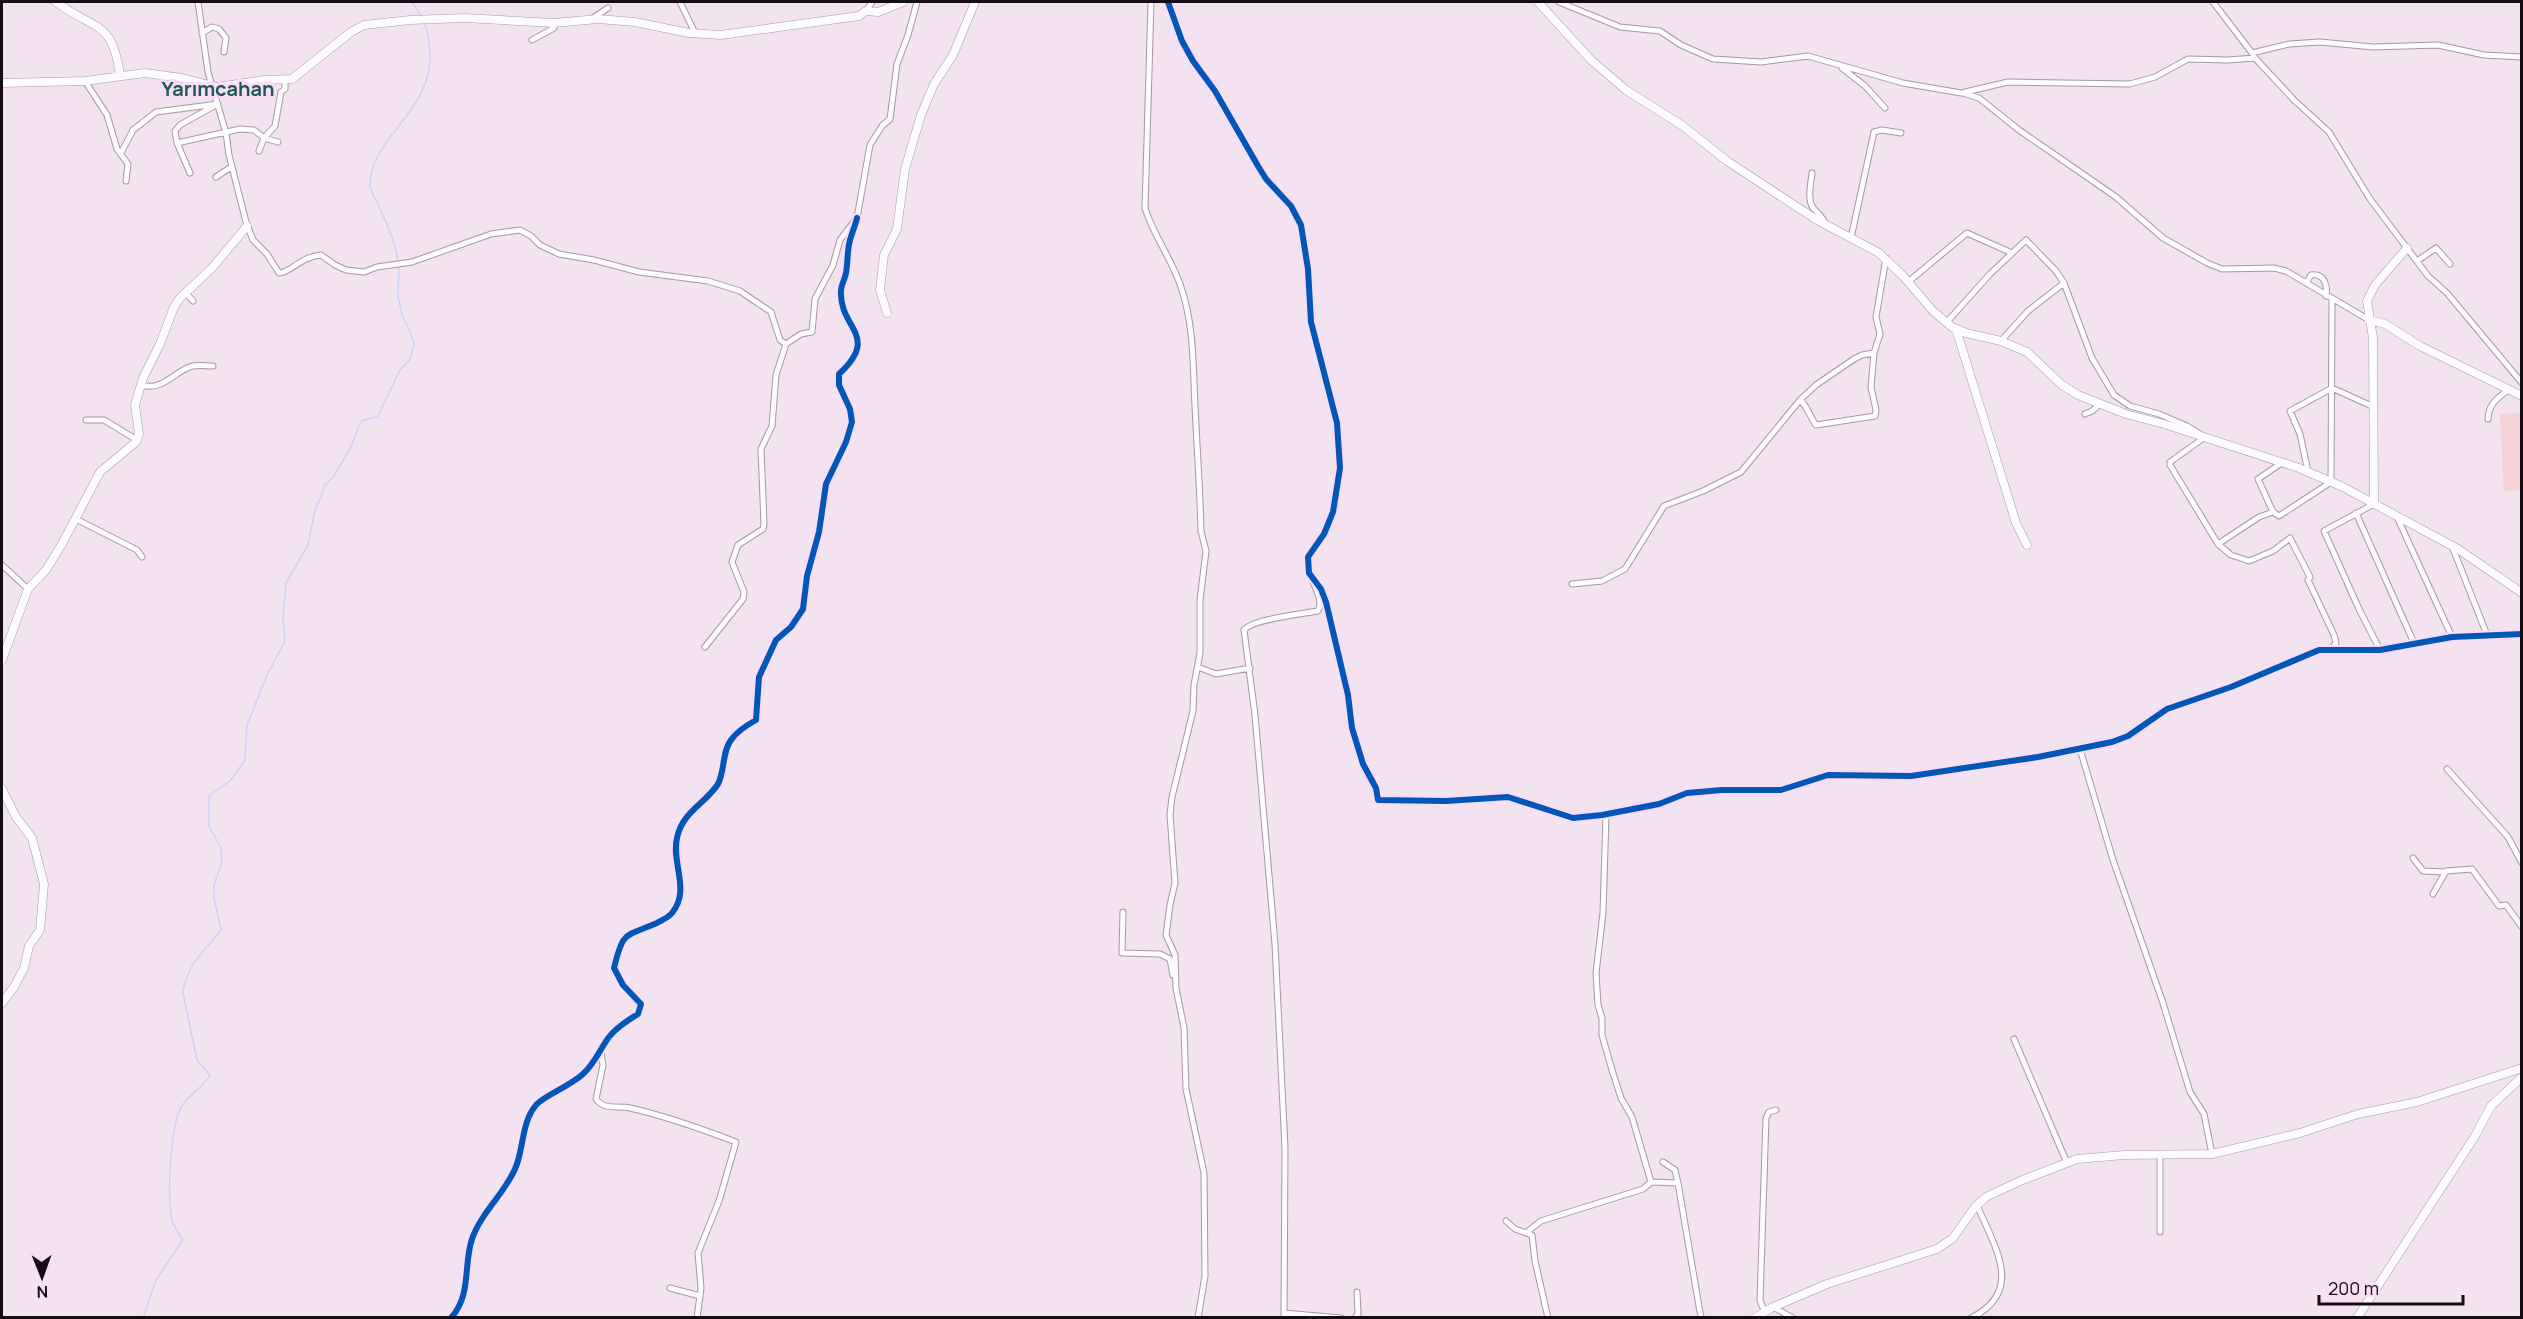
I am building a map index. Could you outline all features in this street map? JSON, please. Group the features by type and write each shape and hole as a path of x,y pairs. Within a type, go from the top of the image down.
{"street":[{"path":"56,2 76,17 103,29 112,41 120,75"},
{"path":"198,2 212,86 226,133 231,167 248,226 253,240 282,274 304,258 321,255 346,270 364,272 377,267 412,262 491,234 519,230 531,236 540,246 559,254 594,260 639,272 708,281 740,291 771,312 780,340 786,344"},
{"path":"680,2 695,33"},
{"path":"2,83 85,81 120,75 158,74 217,87 265,80 285,80 300,75 328,49 364,25 410,20 465,18 554,23 590,20 635,22 695,33 721,35 859,16 872,2"},
{"path":"866,11 878,12 903,2"},
{"path":"451,1317 459,1309 465,1292 472,1239 516,1168 523,1137 536,1105 576,1080 601,1052 610,1036 638,1014 641,1004 623,985 614,968 622,940 630,932 648,927 672,914 680,899 681,884 674,855 677,836 693,807 708,797 719,782 729,741 743,727 756,720 759,677 776,640 791,627 803,609 810,561 819,532 826,484 846,442 852,422 850,409 839,385 839,375 855,356 859,345 844,309 841,291 870,145 882,126 890,119 897,64 917,2"},
{"path":"887,313 880,290 884,255 897,229 905,169 933,84 953,56 975,2"},
{"path":"1151,2 1145,208 1148,219 1171,259 1182,289 1194,357 1200,531 1206,550 1200,600 1198,667 1191,721 1172,797 1170,815 1175,883 1166,935 1175,955 1176,988"},
{"path":"1168,2 1186,48 1215,91 1246,148 1266,179 1298,217 1308,269 1311,322 1336,423 1340,468 1333,512 1324,534 1308,557 1309,573 1321,607 1318,611 1257,622 1244,630 1250,668 1275,944 1285,1148 1284,1315 1341,1317"},
{"path":"1538,2 1591,60 1626,90 1683,126 1727,161 1826,226 1886,258 1922,300 1956,329 2001,340 2027,352 2062,385 2100,404 2283,462 2331,482 2452,546 2522,593"},
{"path":"1559,2 1620,27 1660,31 1681,45 1713,59 1761,62 1808,56 1903,84 1979,98 2019,130 2116,197 2163,237 2207,263 2222,269 2274,268 2286,271 2369,320 2385,324 2420,346 2522,396"},
{"path":"2213,2 2254,55 2295,101 2329,132 2370,199 2416,261 2486,338 2522,383"},
{"path":"590,20 608,8"},
{"path":"532,40 554,28 554,23"},
{"path":"202,33 212,27 219,29 226,38 224,52"},
{"path":"1961,93 2008,82 2130,84 2155,77 2188,59 2228,60 2289,44 2320,42 2373,47 2438,45 2484,56 2522,57"},
{"path":"1841,67 1865,86 1885,108"},
{"path":"260,151 264,138 275,126 285,80"},
{"path":"85,81 107,116 113,140 128,164 126,181"},
{"path":"121,153 133,129 156,112 218,104"},
{"path":"190,172 177,143 175,131 180,125 218,104"},
{"path":"177,143 240,129 254,130 264,138 278,142"},
{"path":"1851,238 1874,132 1882,130 1901,133"},
{"path":"216,177 231,167"},
{"path":"1812,173 1810,199 1812,207 1820,213 1826,226"},
{"path":"705,647 743,599 744,592 732,562 738,545 763,529 761,449 772,426 776,375 786,344 801,334 812,332 815,299 833,265 840,240 856,218"},
{"path":"2,660 4,648 22,609 28,589 46,570 100,472 137,440 139,434 135,405 141,385 174,307 186,292 213,267 248,226"},
{"path":"1908,282 1967,233 2012,253"},
{"path":"1946,322 2026,240 2056,271 2064,283 2092,358 2114,395 2130,406 2168,418 2205,437"},
{"path":"2373,504 2373,338 2367,301 2375,285 2407,248"},
{"path":"2416,261 2436,248 2450,264"},
{"path":"1800,400 1806,405 1816,425 1875,416 1876,410 1870,387 1874,353 1880,334 1876,317 1886,258"},
{"path":"2306,283 2311,275 2315,274 2328,286 2332,388 2331,482"},
{"path":"2001,340 2028,311 2064,283"},
{"path":"186,292 193,301"},
{"path":"1956,329 2016,523 2027,545"},
{"path":"1572,584 1602,581 1625,569 1664,506 1703,491 1741,472 1800,400 1854,359 1874,353"},
{"path":"141,385 148,387 166,383 192,366 213,366"},
{"path":"2332,388 2374,407"},
{"path":"2308,472 2300,434 2290,411 2332,388"},
{"path":"2488,418 2488,409 2493,402 2508,390"},
{"path":"2085,414 2100,404"},
{"path":"86,420 104,420 137,440"},
{"path":"2205,437 2170,465 2218,544 2231,555 2249,561 2273,551 2290,538 2310,577 2308,580 2334,635 2336,643 2332,648"},
{"path":"2283,462 2258,479 2278,516 2331,482"},
{"path":"2373,504 2324,531 2380,650"},
{"path":"2218,544 2259,517 2274,512"},
{"path":"2356,513 2414,643"},
{"path":"2397,517 2452,637"},
{"path":"76,519 137,550 142,557"},
{"path":"2452,546 2487,635"},
{"path":"2,565 28,589"},
{"path":"1309,573 1321,589 1326,602 1348,695 1352,728 1363,764 1376,788 1378,800 1446,801 1508,797 1573,818 1606,815 1659,804 1687,793 1722,790 1781,790 1828,775 1911,776 2080,749 2128,736 2167,709 2182,702 2198,699 2319,650 2332,648 2380,650 2452,637 2522,634"},
{"path":"1198,667 1216,674 1250,668"},
{"path":"2080,749 2113,860 2163,1003 2190,1092 2204,1114 2212,1154"},
{"path":"2447,769 2508,837 2522,863"},
{"path":"2,789 16,817 32,838 44,884 40,930 29,946 24,968 2,1003"},
{"path":"1606,815 1603,913 1596,973 1598,1005 1602,1018 1602,1035 1612,1070 1621,1098 1632,1118 1651,1182"},
{"path":"2413,858 2423,871 2444,872 2472,869 2499,906 2506,905 2522,927"},
{"path":"2433,894 2444,872"},
{"path":"1123,912 1122,953 1160,954 1170,959 1184,1028 1186,1089 1204,1173 1205,1276 1198,1317"},
{"path":"2014,1039 2067,1163"},
{"path":"601,1052 603,1065 596,1099 600,1103 607,1107 624,1107 657,1114 736,1142 719,1201 698,1253 700,1296 697,1317"},
{"path":"1755,1317 1827,1284 1937,1249 1953,1238 1977,1205 1994,1193 2077,1159 2124,1155 2212,1154 2300,1133 2358,1114 2417,1102 2522,1068"},
{"path":"2357,1317 2475,1136 2491,1106 2522,1077"},
{"path":"1765,1312 1760,1301 1766,1118 1769,1112 1776,1110"},
{"path":"2160,1155 2160,1232"},
{"path":"1663,1162 1675,1170 1701,1317"},
{"path":"1527,1232 1541,1221 1643,1189 1651,1182 1678,1183"},
{"path":"1971,1317 1994,1304 2001,1292 2002,1280 2000,1262 1977,1205"},
{"path":"1506,1221 1515,1229 1532,1235 1535,1262 1548,1317"},
{"path":"670,1288 700,1296"},
{"path":"1355,1317 1358,1314 1357,1292"},
{"path":"1773,1307 1793,1317"}],"shaded area":[{"path":"2521,413 2521,490 2504,491 2500,414"}],"waterway":[{"path":"412,2 421,16"},
{"path":"398,262 391,234 370,185 373,168 380,152 412,108 428,74 430,54 428,34 424,23"},
{"path":"143,1318 156,1280 183,1240 172,1220 170,1195 172,1144 178,1115 185,1102 210,1075 197,1060 183,993 192,967 221,930 214,898 214,885 222,861 221,848 209,826 209,796 231,780 245,760 247,725 267,675 285,641 283,619 286,583 308,545 314,514 325,485 334,476 350,449 361,421 378,416 400,370 410,359 414,344 403,318 398,297 399,267"}],"cycle path":[{"path":"1168,2 1182,41 1193,61 1215,91 1266,179 1291,206 1301,225 1308,269 1311,322 1337,423 1340,468 1333,512 1324,534 1308,557 1309,573 1321,589 1326,602 1348,695 1352,728 1363,764 1376,788 1378,800 1446,801 1508,797 1573,818 1659,804 1687,793 1722,790 1781,790 1828,775 1911,776 2038,757 2112,742 2128,736 2167,709 2231,687 2319,650 2380,650 2452,637 2522,634"},
{"path":"451,1318 462,1299 472,1239 515,1169 525,1127 532,1111 541,1100 583,1074 612,1033 638,1014 641,1004 623,985 614,968 620,947 626,937 669,916 677,904 680,886 676,847 680,829 689,815 718,784 726,750 731,740 739,731 756,720 759,677 776,640 791,627 803,609 807,576 819,532 826,484 846,442 852,422 850,409 839,385 839,374 851,361 857,350 858,341 842,304 841,291 846,273 849,244 857,218"}],"district":[{"name":"Yarımcahan","path":"218,89"}]}
